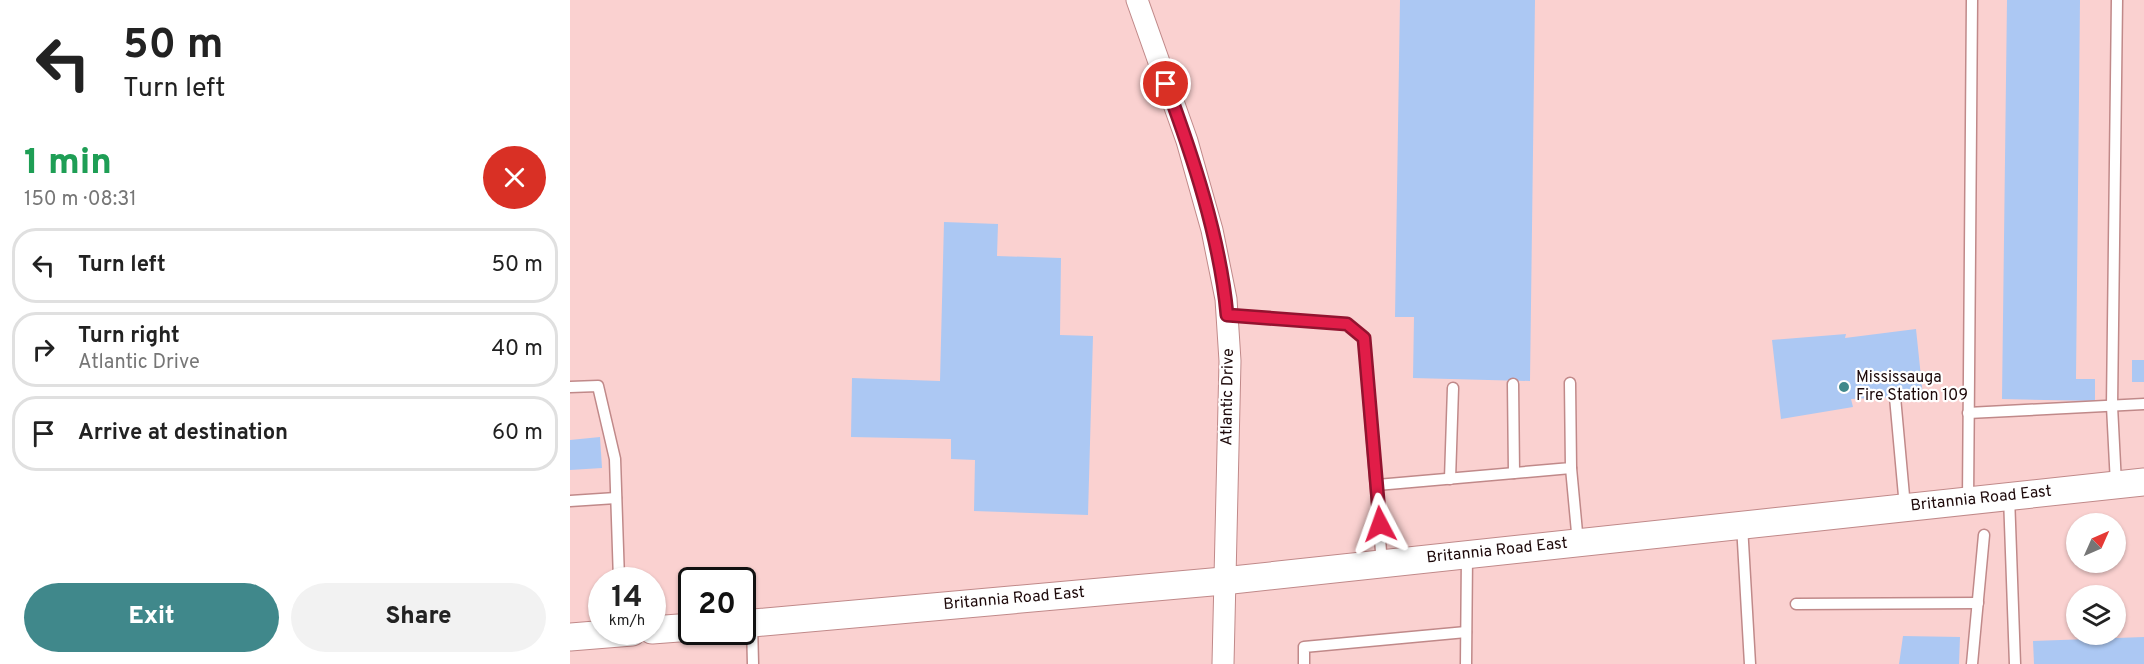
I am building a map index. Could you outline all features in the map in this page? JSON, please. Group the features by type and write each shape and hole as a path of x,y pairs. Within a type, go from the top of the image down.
{"street":[{"name":"Atlantic Drive","path":"1137,0 1187,141 1212,230 1226,299 1230,361 1223,581 1223,664"},
{"name":"Britannia Road East","path":"756,622 1223,581 2144,482"},
{"path":"570,637 588,635"}],"lane":[{"path":"1968,501 1971,0"},
{"path":"2116,485 2112,406 2117,0"},
{"path":"1227,315 1347,324 1364,338 1382,564"},
{"path":"1570,383 1571,468 1578,543"},
{"path":"1513,384 1514,473"},
{"path":"570,387 598,386 615,459 619,567"},
{"path":"1450,479 1453,388"},
{"path":"1895,397 1905,507"},
{"path":"1968,413 2144,404"},
{"path":"1377,485 1571,468"},
{"path":"2009,496 2015,664"},
{"path":"570,501 616,498"},
{"path":"1742,525 1750,664"},
{"path":"1972,664 1984,535"},
{"path":"1466,664 1467,555"},
{"path":"1796,604 1978,603"},
{"path":"1304,664 1304,647 1466,632"},
{"path":"750,645 753,664"}],"shaded area":[{"path":"570,0 2144,0 2144,664 570,664"}],"building":[{"path":"1400,0 1535,0 1530,381 1413,378 1414,317 1395,317"},
{"path":"2007,0 2080,0 2076,379 2095,379 2095,401 2002,399"},
{"path":"944,222 998,224 997,256 1061,258 1060,335 1093,336 1088,515 974,511 975,460 951,459 951,439 851,437 852,378 940,381"},
{"path":"1916,329 1923,396 1851,399 1853,407 1781,419 1772,340 1846,334 1845,338"},
{"path":"2132,360 2144,360 2144,382 2132,382"},
{"path":"600,437 602,468 570,470 570,440"},
{"path":"1903,636 1960,637 1959,664 1899,664"},
{"path":"2144,637 2144,664 2034,664 2033,641 2066,640 2066,645 2126,645 2126,638"}],"place":[{"name":"Mississauga Fire Station 109","path":"1844,387"}],"route":[{"path":"1166,84 1187,141 1212,230 1227,315 1347,324 1364,338 1380,524"}]}
